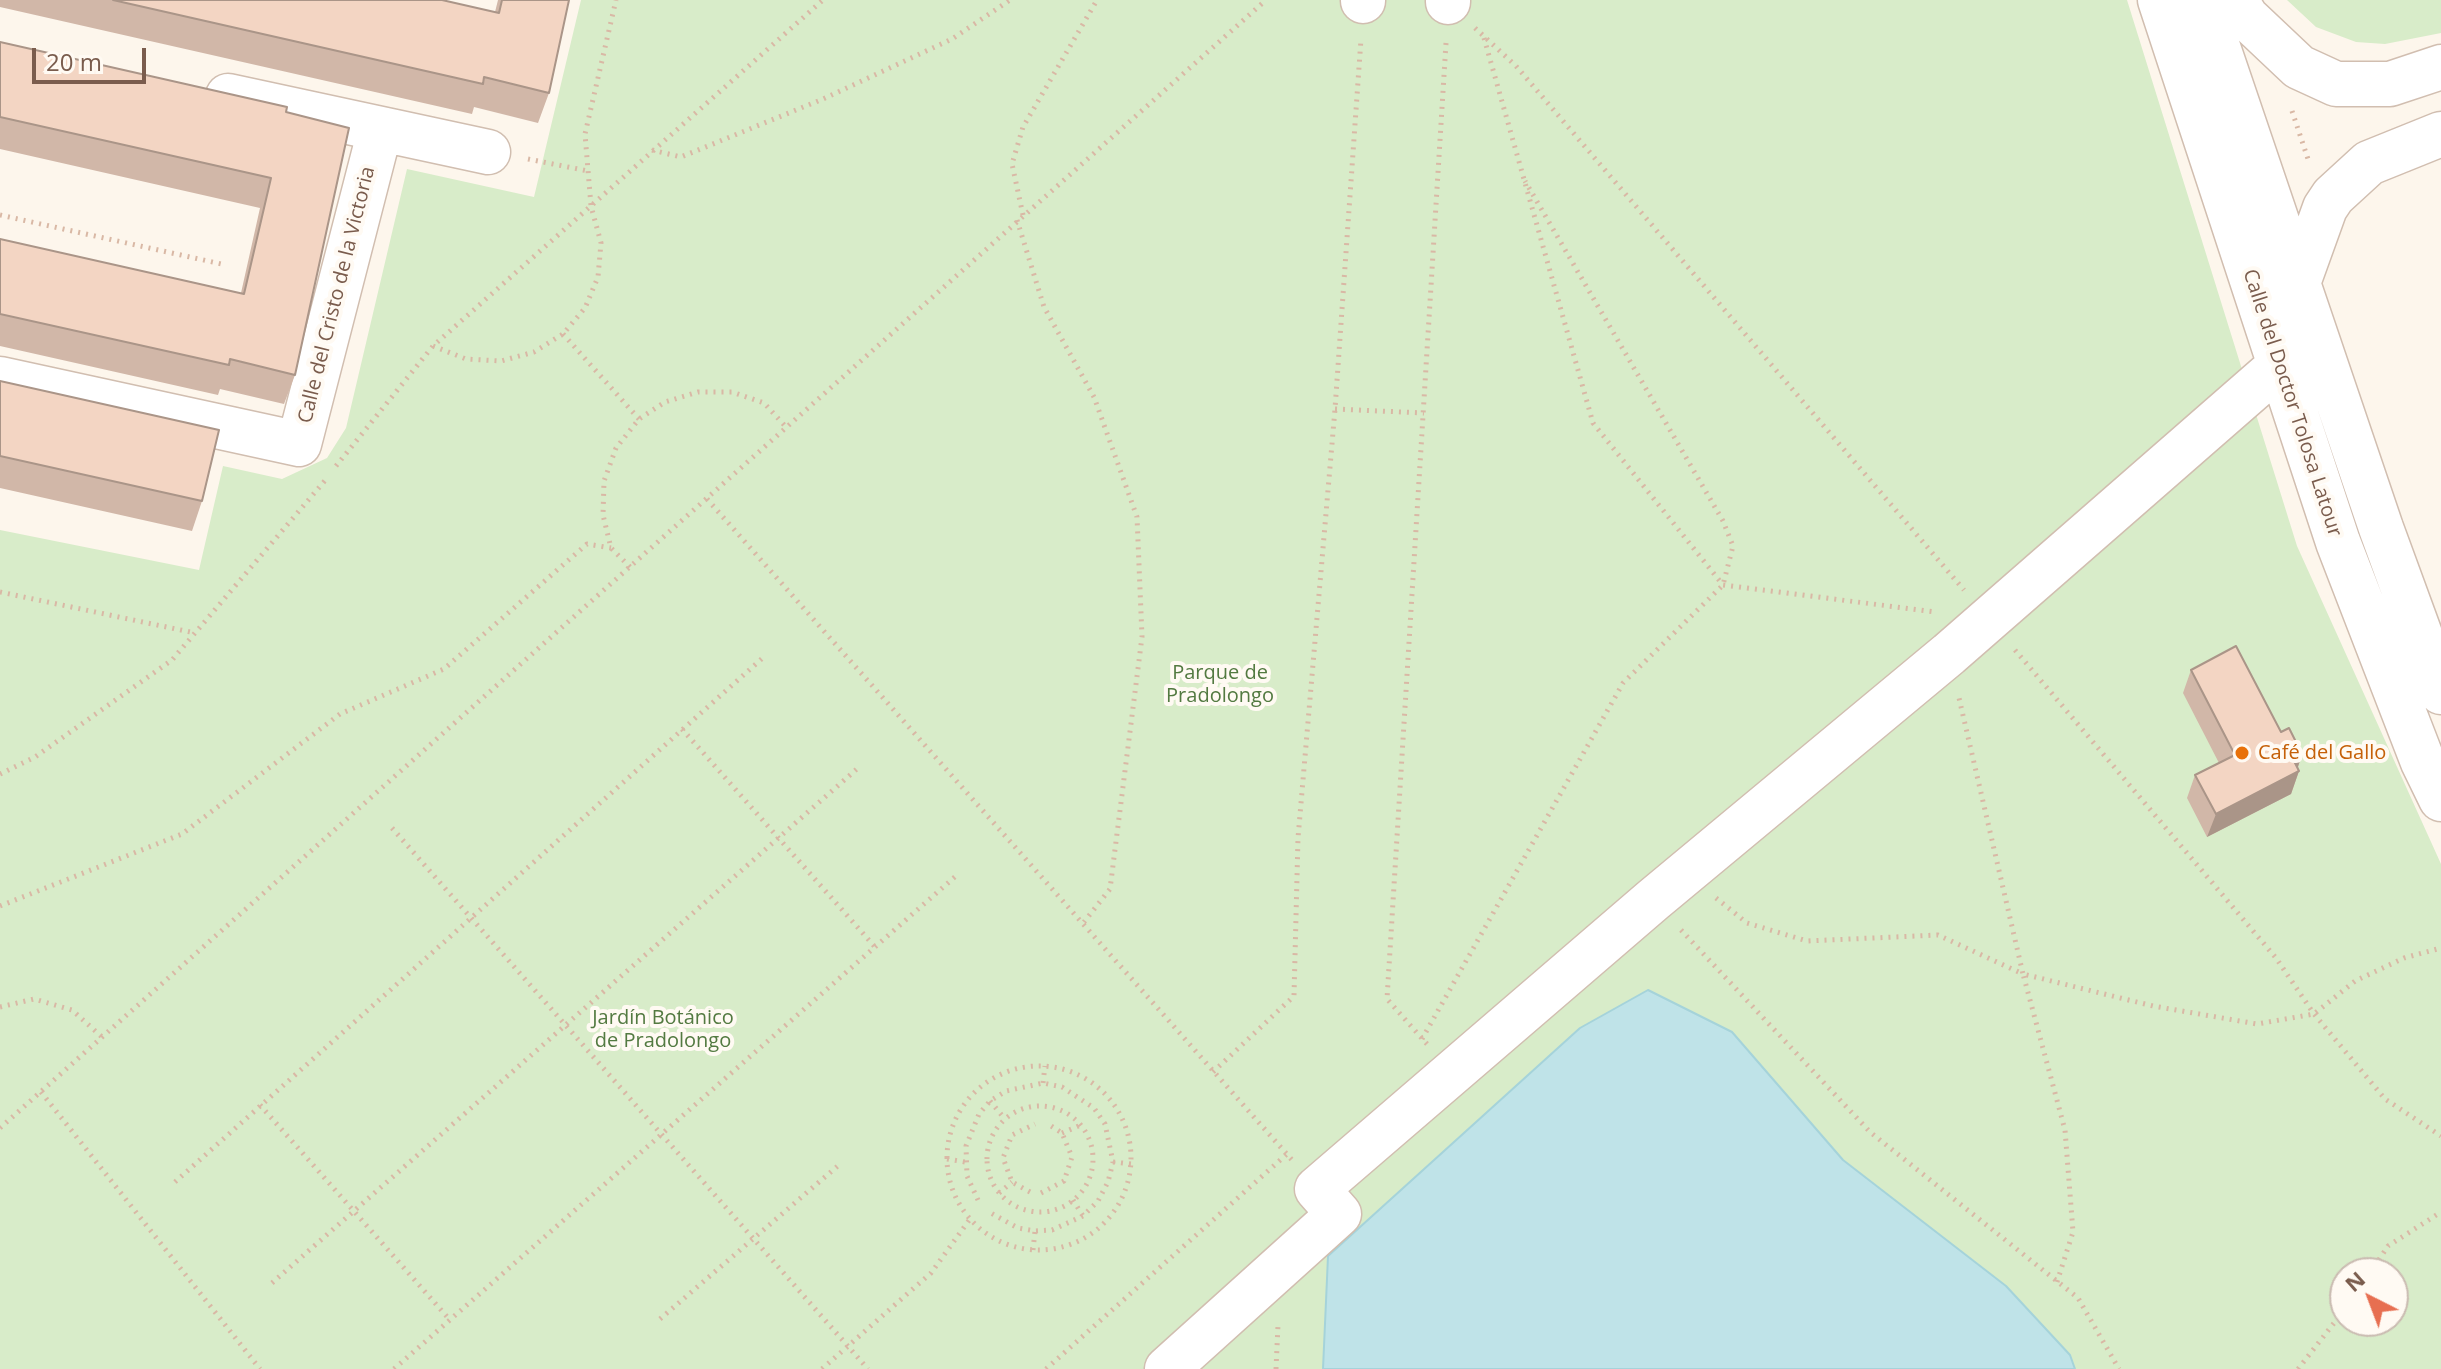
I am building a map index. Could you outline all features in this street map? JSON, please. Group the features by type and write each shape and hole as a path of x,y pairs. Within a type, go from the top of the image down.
{"street":[{"name":"Calle del Doctor Tolosa Latour","path":"2160,0 2338,542 2423,762 2441,799"},
{"path":"2202,0 2441,692"},
{"path":"2236,0 2246,17 2299,67 2336,84 2390,84 2441,67"},
{"path":"182,85 488,152"},
{"name":"Calle del Cristo de la Victoria","path":"0,379 299,444 380,130"},
{"path":"2298,283 2325,208 2333,196 2369,163 2441,134"},
{"path":"1167,1369 1339,1214 1317,1189 1452,1070 1949,654 2279,366"}],"path":[{"path":"433,346 466,359 501,361 534,352 563,334 585,308 598,277 601,243 591,206 585,134 616,0"},
{"path":"0,774 35,757 172,660 305,505 433,346 823,0"},
{"path":"651,150 681,157 823,99 952,39 1010,0"},
{"path":"1084,922 1110,889 1126,769 1142,637 1137,517 1094,397 1044,307 1020,218 1012,164 1023,127 1097,0"},
{"path":"0,1128 1266,0"},
{"path":"1213,1072 1294,996 1298,838 1335,409 1363,0"},
{"path":"1448,1 1527,78 1989,619 2276,958 2314,1014 2385,1099 2441,1136"},
{"path":"1448,1 1387,999 1452,1070"},
{"path":"1484,36 1593,423 1723,585 1989,619"},
{"path":"2299,67 2288,100 2316,182 2333,196"},
{"path":"488,152 588,171"},
{"path":"1422,1039 1623,683 1723,585 1733,546 1723,521 1525,181"},
{"path":"0,215 226,265"},
{"path":"563,334 639,419"},
{"path":"630,567 611,548 603,515 604,481 616,448 639,419 665,402 698,392 732,392 764,403 787,428"},
{"path":"1335,409 1424,413"},
{"path":"707,499 1287,1154 1046,1369"},
{"path":"0,906 182,834 340,714 444,669 587,544 611,548"},
{"path":"0,592 195,633"},
{"path":"1949,654 2023,974 2065,1130 2073,1232 2057,1282"},
{"path":"175,1182 766,655"},
{"path":"682,729 875,947"},
{"path":"272,1283 858,768"},
{"path":"392,828 868,1369"},
{"path":"394,1369 957,875"},
{"path":"1670,888 1747,923 1807,941 1938,935 2023,974 2153,1006 2257,1024 2314,1014 2355,981 2404,958 2441,948"},
{"path":"1670,888 1870,1132 2078,1298 2119,1369"},
{"path":"0,1007 34,999 72,1010 102,1037"},
{"path":"1043,1083 1045,1066"},
{"path":"1045,1066 1084,1078 1115,1105 1130,1144 1131,1164 1127,1186 1104,1223 1068,1246 1033,1250 1004,1244 985,1234 970,1219 949,1181 947,1159 956,1118 968,1099 1003,1074 1045,1066"},
{"path":"978,1200 965,1162 970,1129 990,1101 1006,1091 1043,1083 1079,1095 1094,1108 1105,1124 1113,1162 1108,1182 1098,1201 1083,1216 1060,1227 1035,1231 1018,1228 989,1212"},
{"path":"41,1092 260,1369"},
{"path":"990,1101 1005,1119"},
{"path":"260,1105 450,1320"},
{"path":"1035,1106 1060,1111 1081,1125 1089,1139 1091,1172 1073,1200 1059,1209 1026,1211 999,1193 986,1163 994,1131 1005,1119 1035,1106"},
{"path":"1030,1192 1012,1182 1005,1171 1005,1146 1012,1135 1035,1124"},
{"path":"1062,1133 1081,1125"},
{"path":"1041,1193 1053,1190 1070,1170 1072,1157 1062,1133 1051,1126"},
{"path":"947,1159 965,1162"},
{"path":"1113,1162 1131,1164"},
{"path":"660,1319 840,1164"},
{"path":"999,1193 1012,1182"},
{"path":"1073,1200 1083,1216"},
{"path":"2381,1257 2388,1246 2441,1212"},
{"path":"822,1369 931,1273 970,1219"},
{"path":"1033,1250 1035,1231"},
{"path":"2298,1369 2329,1329"}],"green space":[{"name":"Parque de Pradolongo","path":"581,0 2127,0 2297,546 2441,864 2441,1369 0,1369 0,530 199,570 223,466 282,479 327,458 346,428 407,169 534,197"},
{"path":"2287,0 2441,0 2441,33 2385,44 2356,42 2316,27"}],"water":[{"path":"1648,990 1732,1032 1843,1160 2006,1286 2070,1355 2075,1369 1323,1369 1328,1256 1580,1028"}],"building":[{"path":"113,0 442,0 499,13 502,0 569,0 549,93 484,77 483,84"},
{"path":"0,42 287,107 286,112 349,128 295,375 230,359 229,365 0,314 0,239 244,294 271,178 0,117"},
{"path":"0,381 219,430 202,501 0,456"},
{"name":"Café del Gallo","path":"2236,646 2281,732 2289,728 2302,754 2293,759 2299,771 2216,814 2195,775 2235,755 2191,670"}],"place":[{"name":"Café del Gallo","path":"2242,753"}],"park label":[{"name":"Jardín Botánico de Pradolongo","path":"663,1030"}]}
